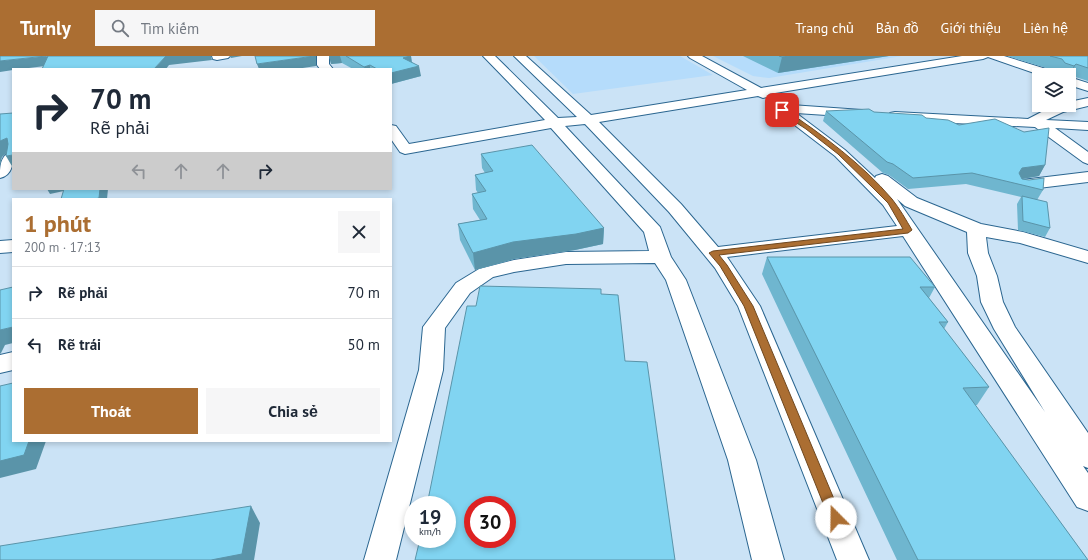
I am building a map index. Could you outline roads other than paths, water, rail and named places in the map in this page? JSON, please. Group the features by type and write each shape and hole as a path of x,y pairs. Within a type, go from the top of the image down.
{"street":[{"path":"323,56 324,65 326,68"},
{"path":"489,56 554,123 654,231 661,257 676,280 742,460 768,560"},
{"path":"520,56 587,120 675,208 723,265 749,306 853,560"},
{"path":"694,56 803,116 911,202 976,229 1023,238 1088,257"},
{"path":"392,130 405,149 554,123 587,120 983,56"},
{"path":"993,56 1032,69"},
{"path":"1076,83 1088,87"},
{"path":"1035,124 1046,113 1054,109 1088,102"},
{"path":"1088,126 782,110 840,153 875,185 890,202 1088,498"},
{"path":"1035,124 1088,159"},
{"path":"0,173 12,157"},
{"path":"1022,185 1088,177"},
{"path":"976,229 978,253 987,276 992,302 1005,329 1088,456"},
{"path":"713,253 908,230"},
{"path":"0,247 12,246"},
{"path":"380,560 431,370 434,327 463,288 486,273 522,265 566,258 661,257"},
{"path":"0,364 12,361"}]}
